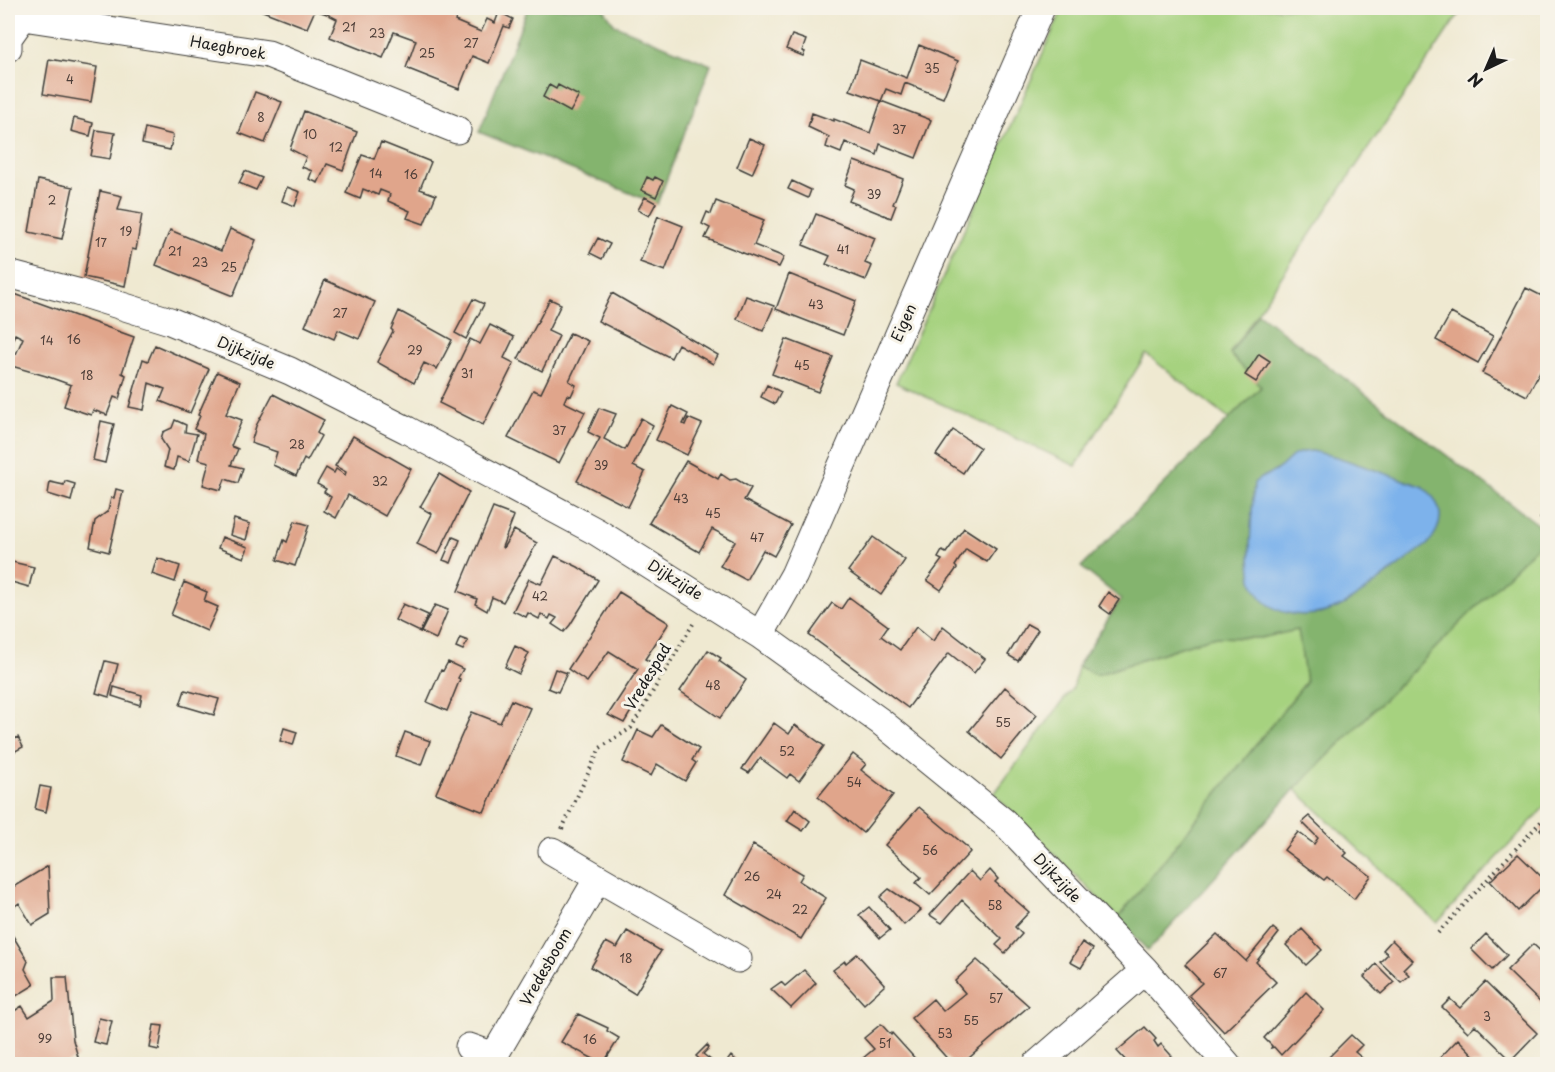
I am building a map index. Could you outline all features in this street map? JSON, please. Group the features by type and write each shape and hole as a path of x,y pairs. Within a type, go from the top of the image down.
{"street":[{"name":"Eigen","path":"760,635 794,575 1041,8"},
{"name":"Haegbroek","path":"8,48 8,38 23,17 268,54 457,130"},
{"name":"Dijkzijde","path":"8,273 170,321 290,371 597,532 707,600 881,722 1004,822 1144,970 1227,1065"},
{"path":"552,851 738,959"},
{"name":"Vredesboom","path":"485,1056 598,878"},
{"path":"1037,1065 1144,970"}],"path":[{"path":"1540,517 1548,522"},
{"name":"Vredespad","path":"552,851 600,748 632,728 707,600"},
{"path":"1438,933 1548,814"}],"green space":[{"path":"528,8 603,8 615,25 711,65 657,204 479,132"},
{"path":"1063,8 1463,8 1230,353 1261,387 1229,419 1146,354 1076,466 896,383"},
{"path":"1258,313 1547,531 1547,536 1295,789 1148,951 1118,918 1306,682 1298,630 1260,638 1211,637 1096,675 1078,666 1121,599 1081,567 1261,387 1230,354"},
{"path":"1547,536 1547,804 1437,923 1295,789"},
{"path":"1298,629 1306,682 1118,918 994,794 1074,686 1078,666 1097,675 1211,637 1260,638"}],"water":[{"path":"1312,451 1337,457 1424,487 1436,501 1440,515 1437,530 1427,545 1358,596 1337,608 1324,612 1297,614 1273,607 1263,599 1252,579 1250,552 1254,483 1281,467 1294,455"}],"building":[{"path":"255,8 460,8 455,21 481,32 487,19 495,23 499,12 513,19 509,28 504,26 489,63 472,56 459,89 406,68 416,40 394,32 383,58 330,37 337,19 327,14 315,10 307,28"},
{"path":"792,35 806,40 802,51 805,52 803,56 786,49"},
{"path":"919,45 958,61 943,98 905,83 901,95 886,89 881,101 850,90 860,60 907,78"},
{"path":"49,59 97,67 91,102 43,94"},
{"path":"549,85 556,89 558,85 579,96 570,112 543,97"},
{"path":"255,92 282,102 265,143 239,133"},
{"path":"881,101 931,120 916,158 880,144 877,155 845,142 841,153 826,147 829,137 808,127 812,113 870,133"},
{"path":"304,111 357,132 343,170 327,164 318,183 309,179 312,171 302,167 306,157 290,149"},
{"path":"74,118 93,123 90,136 71,131"},
{"path":"145,128 173,135 170,150 142,144"},
{"path":"96,130 115,133 110,159 91,156"},
{"path":"749,138 765,145 752,174 737,167"},
{"path":"381,142 431,162 420,189 436,195 424,224 407,218 410,211 388,201 390,194 380,190 378,195 363,189 360,199 346,193 362,155 374,159"},
{"path":"854,161 903,179 893,204 896,205 891,218 849,201 854,189 845,185"},
{"path":"245,171 262,178 256,190 239,183"},
{"path":"647,177 653,180 655,177 663,181 656,197 641,190"},
{"path":"38,180 73,187 62,239 29,232"},
{"path":"792,181 811,190 808,198 788,189"},
{"path":"287,187 300,192 295,206 282,201"},
{"path":"100,191 122,196 118,210 142,214 136,250 132,249 125,286 84,277"},
{"path":"645,197 656,203 649,216 638,210"},
{"path":"716,201 764,220 754,245 784,257 779,267 705,238 710,228 702,224 707,212 711,214"},
{"path":"816,214 875,238 865,263 872,266 866,280 826,264 830,256 803,245"},
{"path":"658,216 683,226 665,271 640,262"},
{"path":"230,229 256,240 233,296 156,265 170,230 221,251"},
{"path":"598,238 610,244 602,259 590,253"},
{"path":"789,274 856,301 843,335 776,309"},
{"path":"325,280 375,302 359,339 338,330 334,339 305,326"},
{"path":"1526,288 1548,299 1548,356 1527,396 1482,373"},
{"path":"9,292 134,337 122,373 126,375 119,399 114,397 107,415 93,410 91,415 64,406 71,385 8,365 8,351","holes":["15,334 23,338 16,354 8,351"]},
{"path":"612,293 718,355 713,364 678,344 671,358 598,321"},
{"path":"746,296 774,306 763,331 737,319"},
{"path":"473,299 484,304 466,339 455,333"},
{"path":"550,299 561,304 548,331 559,336 542,371 518,359"},
{"path":"399,311 452,340 437,369 424,363 414,383 377,362 393,331 391,329"},
{"path":"1451,313 1493,336 1478,363 1436,340"},
{"path":"490,325 514,337 504,358 514,363 483,425 439,403 470,339 480,344"},
{"path":"570,333 588,341 569,381 576,385 571,396 567,395 564,402 585,412 559,463 508,438 533,390 541,393"},
{"path":"786,339 833,357 818,392 772,374"},
{"path":"155,345 209,369 190,413 160,401 165,389 149,383 144,410 129,407 143,359 148,361"},
{"path":"1259,354 1270,361 1256,382 1245,375"},
{"path":"217,372 240,382 226,414 242,420 231,446 238,449 231,465 243,468 238,483 225,479 221,490 203,485 209,462 198,459 204,434 194,429"},
{"path":"767,385 781,392 775,404 761,397"},
{"path":"273,394 324,420 317,433 321,436 307,461 304,459 296,476 273,465 277,452 251,443 256,426"},
{"path":"672,406 688,414 683,424 685,425 688,418 702,424 687,455 656,440"},
{"path":"599,408 616,414 604,439 625,450 641,418 653,425 633,466 645,472 628,507 577,481 600,438 588,432"},
{"path":"175,420 186,425 185,432 197,434 189,461 177,457 174,470 164,467 168,450 161,439 163,432 172,428"},
{"path":"101,421 114,424 105,463 93,460"},
{"path":"953,430 980,448 963,473 936,455"},
{"path":"353,436 411,469 385,516 348,495 336,518 324,511 331,497 324,492 326,489 317,484 326,468 334,473 336,469 345,475 346,472 335,466"},
{"path":"686,461 718,479 721,474 730,480 736,479 751,488 744,500 791,525 774,556 763,550 746,580 720,566 735,541 712,529 699,552 649,523"},
{"path":"439,474 469,492 438,554 417,544 432,514 420,507"},
{"path":"65,481 75,484 71,501 48,494 50,482 64,485"},
{"path":"116,489 123,491 109,552 90,547 95,521 108,511"},
{"path":"493,508 514,516 503,548 514,530 537,543 503,602 492,597 487,611 475,604 477,599 458,591"},
{"path":"234,519 250,524 246,540 230,535"},
{"path":"295,521 309,525 295,566 277,560 284,540 287,542"},
{"path":"964,528 996,549 987,562 966,549 955,566 957,568 941,590 927,580 942,560 938,558 942,551 946,553"},
{"path":"222,537 248,547 244,558 218,548"},
{"path":"453,537 460,540 451,563 443,560"},
{"path":"873,537 905,560 881,595 848,571"},
{"path":"555,556 598,580 564,632 552,624 557,618 551,615 549,619 541,614 539,619 528,613 526,617 513,611 529,579 541,584"},
{"path":"157,558 180,566 175,582 152,574"},
{"path":"8,561 34,567 29,587 8,581"},
{"path":"184,582 207,592 204,601 218,607 207,631 171,615"},
{"path":"619,592 669,623 645,659 658,666 624,723 608,715 638,669 609,651 587,682 568,669"},
{"path":"1108,592 1119,600 1110,614 1099,606"},
{"path":"849,597 888,626 881,636 900,650 916,627 933,641 943,626 985,659 974,673 949,653 908,708 809,635 832,603 841,609"},
{"path":"403,604 428,615 420,632 395,620"},
{"path":"435,605 448,610 436,639 421,632"},
{"path":"1027,624 1038,630 1018,661 1008,655"},
{"path":"460,638 468,641 463,650 456,647"},
{"path":"515,646 529,653 519,674 505,667"},
{"path":"708,650 721,658 719,661 746,680 720,718 680,691"},
{"path":"105,661 118,664 109,697 96,693"},
{"path":"448,662 463,669 447,711 427,702 441,670 443,671"},
{"path":"555,669 567,673 558,692 548,688"},
{"path":"114,687 142,695 140,705 112,696"},
{"path":"1005,687 1037,715 1001,759 969,731"},
{"path":"185,690 219,699 214,715 180,705"},
{"path":"511,700 530,708 484,812 436,793 472,712 500,723"},
{"path":"774,723 789,734 795,725 824,746 799,781 790,774 787,778 760,758 749,773 742,769"},
{"path":"661,725 699,749 692,760 696,763 685,781 657,764 651,776 623,762 638,730 653,737"},
{"path":"284,728 297,732 293,745 280,741"},
{"path":"405,732 430,741 421,765 396,756"},
{"path":"18,737 23,747 8,755 8,743"},
{"path":"853,754 866,764 861,770 893,795 863,833 818,797"},
{"path":"40,786 51,788 46,812 35,809"},
{"path":"919,807 970,852 930,895 916,883 921,877 885,845"},
{"path":"795,809 810,821 803,831 787,821"},
{"path":"1309,816 1347,853 1344,856 1371,876 1354,899 1327,877 1324,880 1284,850 1298,832 1314,844 1318,838 1302,822"},
{"path":"1548,822 1548,837 1540,829"},
{"path":"753,845 803,874 799,881 826,898 801,939 725,895"},
{"path":"1518,854 1547,882 1518,911 1490,881"},
{"path":"48,866 50,914 32,925 19,903 8,911 8,890"},
{"path":"990,870 998,879 995,882 1029,912 1015,927 1022,934 1005,953 996,945 1002,939 962,900 942,923 930,915 970,871 980,881"},
{"path":"889,889 921,910 904,925 880,897"},
{"path":"869,907 890,930 880,938 859,915"},
{"path":"1273,928 1279,933 1256,962 1276,982 1224,1032 1189,995 1202,983 1185,965 1217,934 1246,961"},
{"path":"1302,929 1322,950 1306,965 1286,945"},
{"path":"627,931 661,951 635,994 591,967 606,942 617,948"},
{"path":"1486,934 1507,955 1492,970 1471,949"},
{"path":"13,936 28,961 25,969 34,985 8,1001 8,940"},
{"path":"1392,940 1412,960 1403,969 1409,975 1401,982 1380,962 1388,954 1383,950"},
{"path":"1082,942 1093,949 1081,968 1070,962"},
{"path":"1533,944 1548,958 1548,1010 1507,970"},
{"path":"857,954 885,985 864,1004 833,970"},
{"path":"977,960 1029,1006 962,1064 952,1064 911,1018 933,999 943,1011 965,993 955,981"},
{"path":"1376,964 1394,982 1381,994 1364,977"},
{"path":"804,970 816,983 791,1008 771,989 781,982 785,986"},
{"path":"53,977 67,977 73,1040 78,1057 65,1064 13,1064 8,1056 8,1015 22,1006 29,1017 54,1001"},
{"path":"1485,982 1537,1033 1511,1060 1475,1025 1468,1032 1442,1007 1450,999 1460,1008"},
{"path":"1306,992 1324,1010 1281,1055 1274,1047 1271,1048 1272,1046 1264,1038"},
{"path":"578,1014 608,1028 607,1031 619,1038 603,1064 561,1042"},
{"path":"99,1018 112,1021 106,1045 93,1042"},
{"path":"881,1024 920,1064 856,1064 874,1049 864,1038"},
{"path":"154,1025 163,1026 159,1050 150,1048"},
{"path":"1145,1027 1156,1039 1154,1041 1158,1047 1161,1044 1179,1064 1129,1064 1117,1051"},
{"path":"1351,1035 1362,1045 1355,1052 1369,1064 1333,1064 1328,1058"},
{"path":"1458,1039 1482,1064 1434,1064"},
{"path":"707,1045 709,1048 703,1054 716,1064 705,1064 696,1056"},
{"path":"731,1056 741,1064 725,1064"}]}
